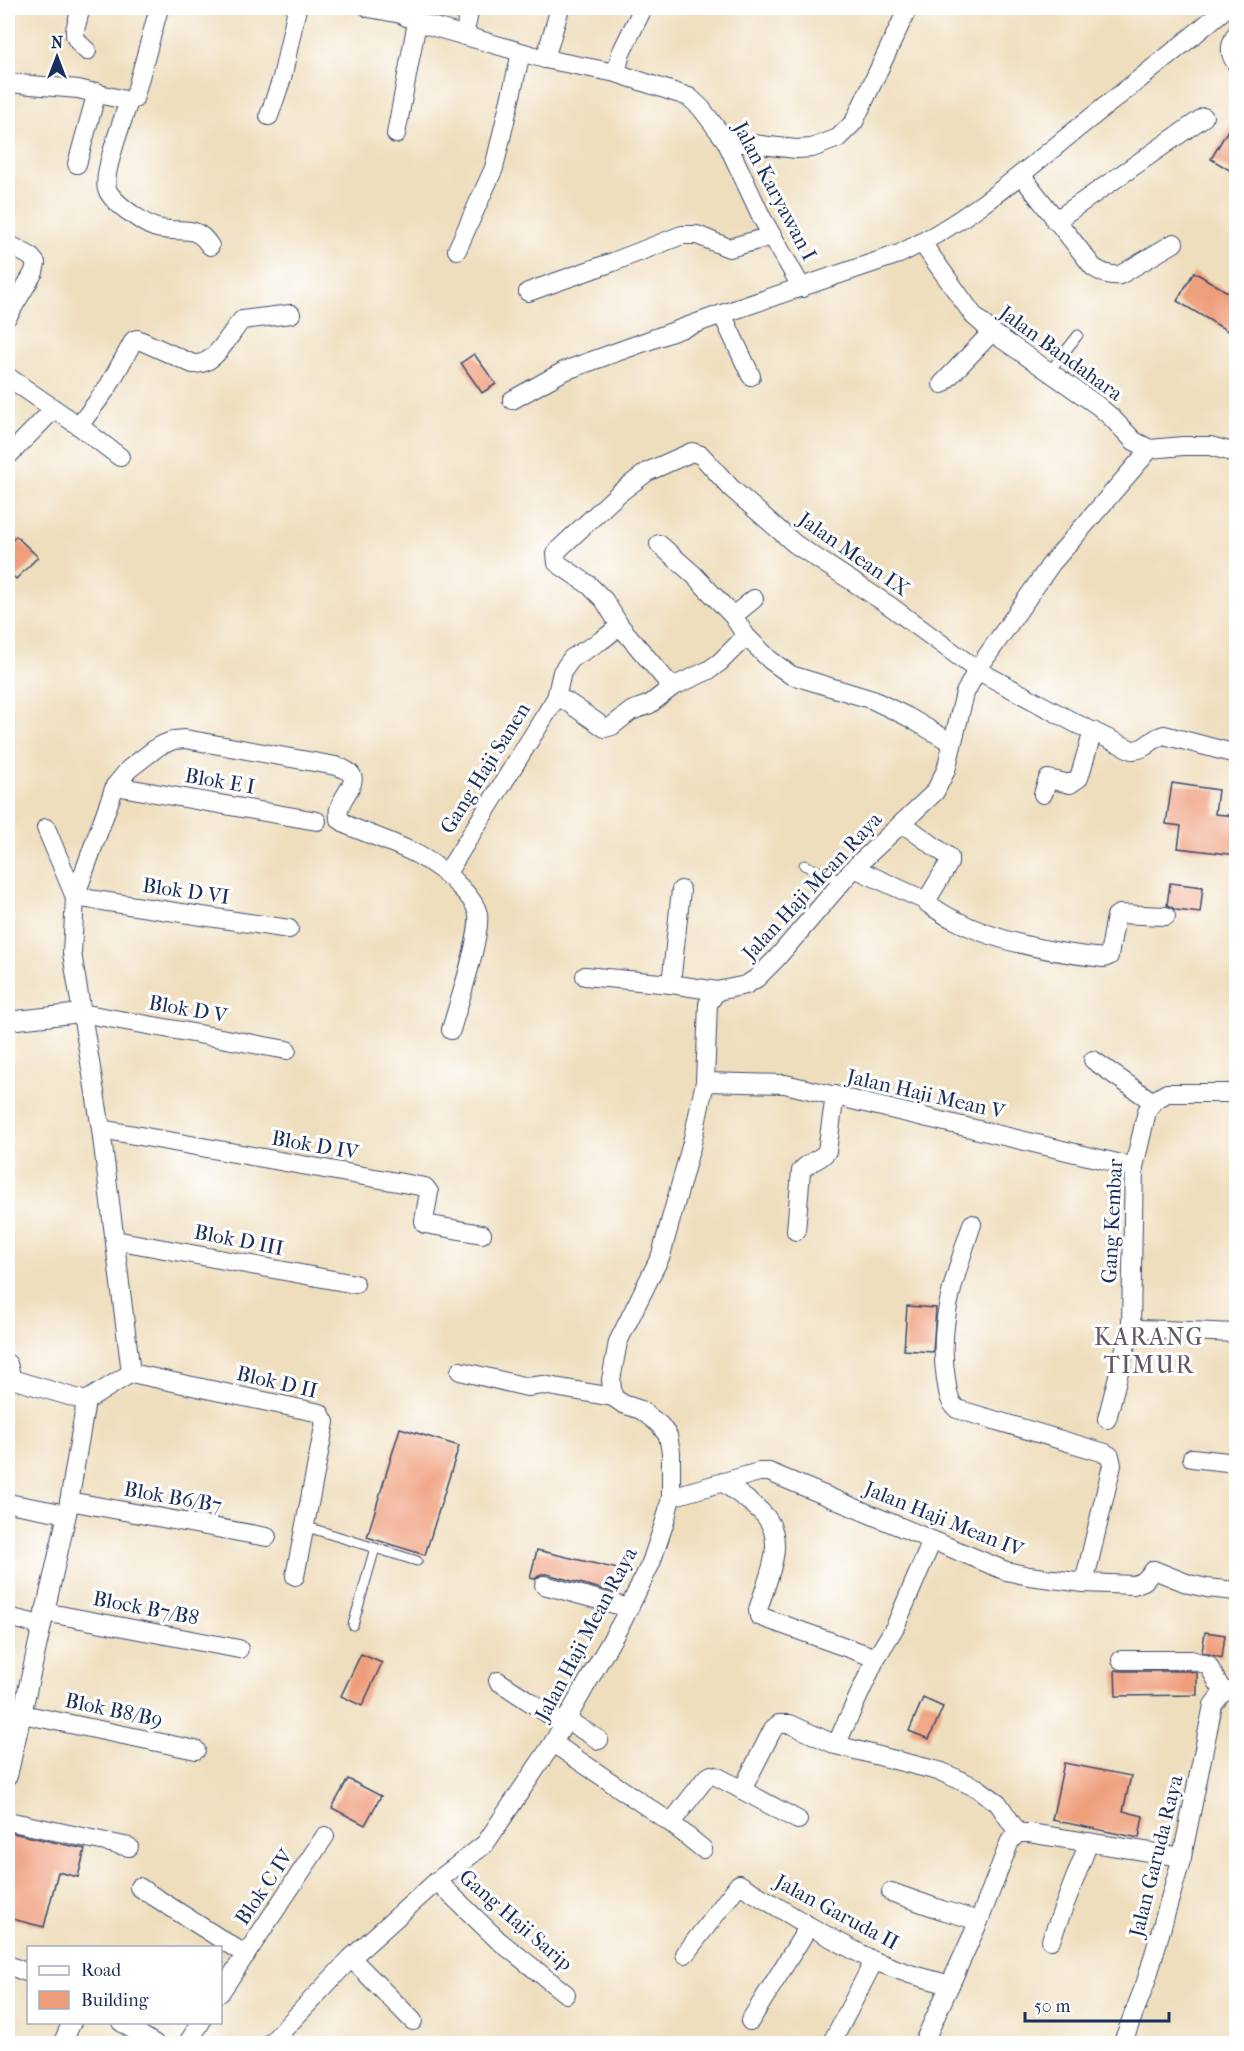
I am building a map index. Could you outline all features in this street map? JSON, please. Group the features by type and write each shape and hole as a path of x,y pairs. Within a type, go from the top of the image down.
{"street":[{"path":"79,8 74,36 87,51"},
{"path":"8,83 97,92 129,101 134,99 159,8"},
{"path":"269,116 282,78 297,8"},
{"name":"Jalan Karyawan I","path":"369,8 407,15 464,36 545,59 616,73 689,97 701,108 726,141 772,236 802,288"},
{"path":"464,36 470,8"},
{"path":"545,59 560,8"},
{"path":"616,73 621,54 643,8"},
{"path":"726,141 796,149 812,148 838,138 854,122 908,8"},
{"path":"512,400 564,371 899,254 922,243 1021,175 1162,63 1226,8"},
{"path":"396,134 407,15"},
{"path":"1236,34 1230,52 1236,63"},
{"path":"457,250 494,168 521,52"},
{"path":"77,164 97,92"},
{"path":"129,101 106,173 106,187 110,195 145,223 161,230 192,230 204,237 210,246"},
{"path":"1055,221 1204,117"},
{"path":"1021,175 1093,267 1110,276 1120,275 1174,243"},
{"path":"528,292 682,235 697,235 729,248 772,236"},
{"name":"Jalan Bandahara","path":"922,243 974,316 992,332 1097,405 1112,417 1134,441 1150,449"},
{"path":"8,244 30,256 36,263 34,272 8,316"},
{"path":"79,426 108,387 134,340 137,339 193,364 201,365 213,358 242,320 291,314"},
{"path":"722,314 751,376"},
{"path":"942,384 992,332"},
{"path":"8,377 120,457"},
{"path":"8,456 54,409"},
{"path":"1150,449 1210,446 1236,453"},
{"name":"Jalan Haji Mean Raya","path":"717,991 746,985 757,978 848,875 935,792 946,770 965,693 985,674 1051,564 1150,449"},
{"name":"Jalan Mean IX","path":"620,626 604,600 590,585 557,563 556,554 618,494 647,472 692,452 701,455 730,488 795,544 890,606 985,674 1132,750 1143,748 1154,739 1164,735 1236,754"},
{"path":"658,544 693,574 733,616 746,636 770,660 791,675 873,700 908,717 952,743"},
{"path":"733,616 754,599"},
{"path":"556,698 562,672 572,658 620,626 672,687"},
{"name":"Gang Haji Sanen","path":"447,873 556,698 566,701 605,728 612,726 631,711 650,704 672,687 709,670 746,636"},
{"path":"1043,794 1048,779 1070,784 1079,778 1093,731"},
{"path":"8,1364 11,1376 15,1380 86,1401 131,1373 101,1130 72,954 75,897 115,786 129,769 159,746 174,740 185,739 336,766 349,771 352,776 350,788 339,808 339,819 349,826 423,856 447,873 470,898 478,913 478,931 451,1030"},
{"name":"Blok E I","path":"115,786 318,821"},
{"path":"902,823 948,854 949,857 949,863 926,901"},
{"path":"46,828 75,897"},
{"path":"848,875 926,901 954,920 988,934 1030,945 1104,958 1108,956 1116,916 1119,914 1166,916"},
{"path":"671,984 681,890"},
{"name":"Blok D VI","path":"75,897 290,929"},
{"path":"585,976 717,991 708,1004 705,1082 692,1143 661,1256 618,1342 611,1380 613,1397"},
{"name":"Blok D V","path":"8,1021 81,1013 287,1050"},
{"path":"1093,1060 1152,1102 1167,1093 1236,1093"},
{"name":"Jalan Haji Mean V","path":"705,1082 785,1084 1134,1167"},
{"path":"796,1231 801,1170 827,1151 835,1095"},
{"name":"Gang Kembar","path":"1107,1419 1131,1324 1134,1167 1147,1111 1152,1102"},
{"name":"Blok D IV","path":"101,1130 425,1187 429,1191 425,1224 482,1234"},
{"path":"972,1224 949,1297 944,1325 943,1361 952,1404 957,1409 1052,1436 1110,1456 1112,1465 1084,1583"},
{"name":"Blok D III","path":"115,1240 355,1284"},
{"path":"1131,1324 1140,1329 1236,1333"},
{"name":"Jalan Haji Mean Raya","path":"270,2043 351,1958 437,1881 485,1844 554,1743 629,1608 651,1563 671,1497 671,1452 668,1436 660,1425 641,1410 623,1404 613,1397 543,1385 527,1387 459,1371"},
{"name":"Blok D II","path":"131,1373 320,1413 325,1422 295,1576"},
{"path":"8,1776 16,1722 68,1507 86,1401"},
{"path":"1192,1458 1236,1463"},
{"name":"Jalan Haji Mean IV","path":"671,1497 759,1472 769,1472 932,1541 1006,1570 1029,1576 1084,1583 1140,1584 1154,1570 1189,1584 1236,1591"},
{"path":"723,1482 766,1515 772,1527 775,1557 758,1610 759,1616 876,1658"},
{"name":"Blok B6/B7","path":"8,1503 68,1507 267,1537"},
{"path":"836,1745 876,1658 895,1627 932,1541"},
{"path":"544,1585 629,1608"},
{"name":"Block B7/B8","path":"8,1617 42,1618 239,1649"},
{"path":"1121,1660 1191,1660 1208,1665 1230,1691"},
{"path":"498,1681 599,1740"},
{"name":"Jalan Garuda Raya","path":"1122,2043 1146,1982 1182,1857 1213,1705 1230,1691"},
{"name":"Blok B8/B9","path":"16,1722 196,1750"},
{"path":"742,1790 773,1729 779,1724 790,1724 836,1745 942,1772 977,1788 998,1803 1018,1833"},
{"path":"554,1743 671,1823 703,1849"},
{"path":"671,1823 705,1779 711,1775 798,1820"},
{"path":"8,1821 129,1847"},
{"path":"923,2043 979,1921 1010,1841 1018,1833 1182,1857"},
{"name":"Blok C IV","path":"222,1990 325,1836"},
{"path":"1051,1940 1089,1842"},
{"name":"Gang Haji Sarip","path":"437,1881 498,1940 566,1994"},
{"name":"Jalan Garuda II","path":"685,1954 739,1884 809,1926 874,1961 950,1985"},
{"path":"140,1887 246,1955"},
{"path":"891,1892 979,1921"},
{"path":"750,2020 809,1926"},
{"path":"351,1958 413,2022"},
{"path":"831,2043 874,1961"},
{"path":"8,1965 27,1973"},
{"path":"62,2043 71,2024"},
{"path":"124,2024 155,2043"},
{"path":"187,2043 200,2024"}],"lane":[{"path":"1049,372 1078,335"},
{"path":"804,865 848,875"},
{"path":"304,1526 417,1561"},
{"path":"353,1625 375,1548"}],"building":[{"path":"1236,116 1236,174 1211,159"},
{"path":"1194,272 1236,297 1236,336 1177,301"},
{"path":"474,354 496,384 482,393 461,363"},
{"path":"16,536 38,557 16,579 8,571 8,544"},
{"path":"1172,783 1218,790 1215,814 1236,816 1236,855 1178,848 1181,826 1166,824"},
{"path":"1170,883 1203,887 1200,913 1176,910 1167,905"},
{"path":"907,1306 936,1308 933,1352 904,1350"},
{"path":"400,1428 459,1446 425,1555 367,1537"},
{"path":"537,1550 622,1570 616,1593 547,1574 541,1574 535,1579 530,1578"},
{"path":"1205,1632 1225,1635 1222,1658 1202,1652"},
{"path":"361,1654 382,1663 362,1706 341,1696"},
{"path":"1115,1670 1197,1673 1197,1695 1116,1696"},
{"path":"923,1698 943,1707 929,1739 909,1731"},
{"path":"1064,1763 1131,1776 1123,1811 1143,1816 1139,1838 1052,1820"},
{"path":"348,1779 381,1796 365,1825 332,1808"},
{"path":"8,1832 85,1849 78,1877 58,1872 44,1927 8,1918"}],"district":[{"name":"KARANG TIMUR","path":"1149,1351"}]}
